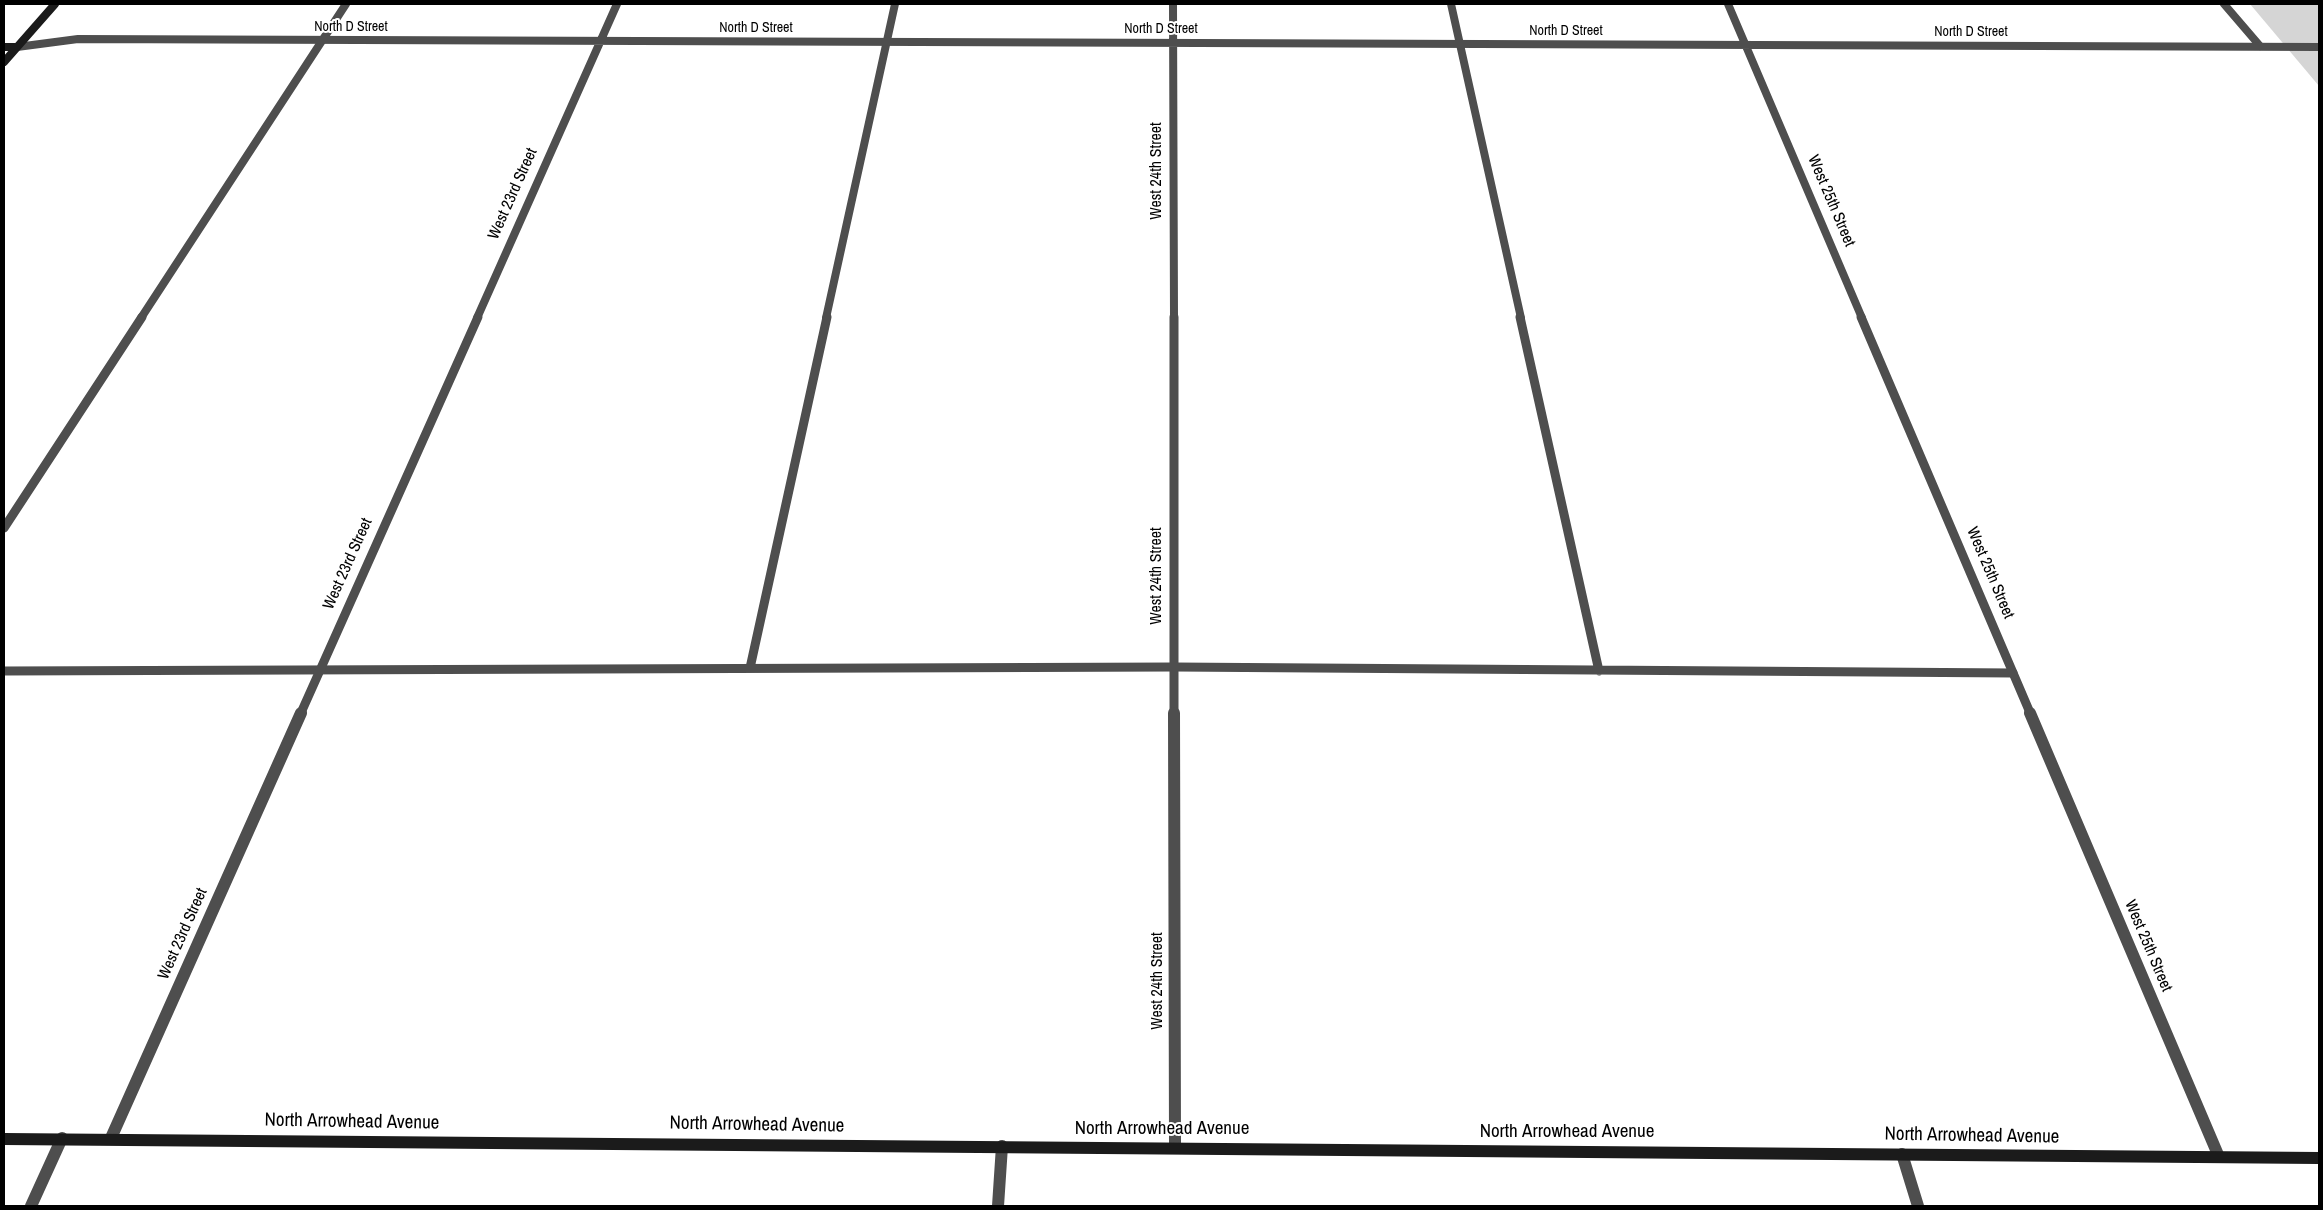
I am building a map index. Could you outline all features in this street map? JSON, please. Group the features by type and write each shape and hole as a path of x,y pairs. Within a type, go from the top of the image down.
{"street":[{"path":"4,62 55,4"},
{"path":"4,528 346,4"},
{"name":"West 23rd Street","path":"111,1138 617,4"},
{"path":"750,668 895,4"},
{"name":"West 24th Street","path":"1173,4 1175,1147"},
{"path":"1451,4 1599,671"},
{"name":"West 25th Street","path":"1728,4 2219,1157"},
{"path":"2224,4 2260,46"},
{"name":"North D Street","path":"4,47 78,39 2319,47"},
{"path":"4,671 1175,667 2014,674"},
{"path":"31,1206 62,1138"},
{"name":"North Arrowhead Avenue","path":"4,1139 111,1138 2319,1158"},
{"path":"998,1206 1002,1146"},
{"path":"1902,1154 1918,1206"}],"shaded area":[{"path":"2250,4 2319,4 2319,86"}]}
